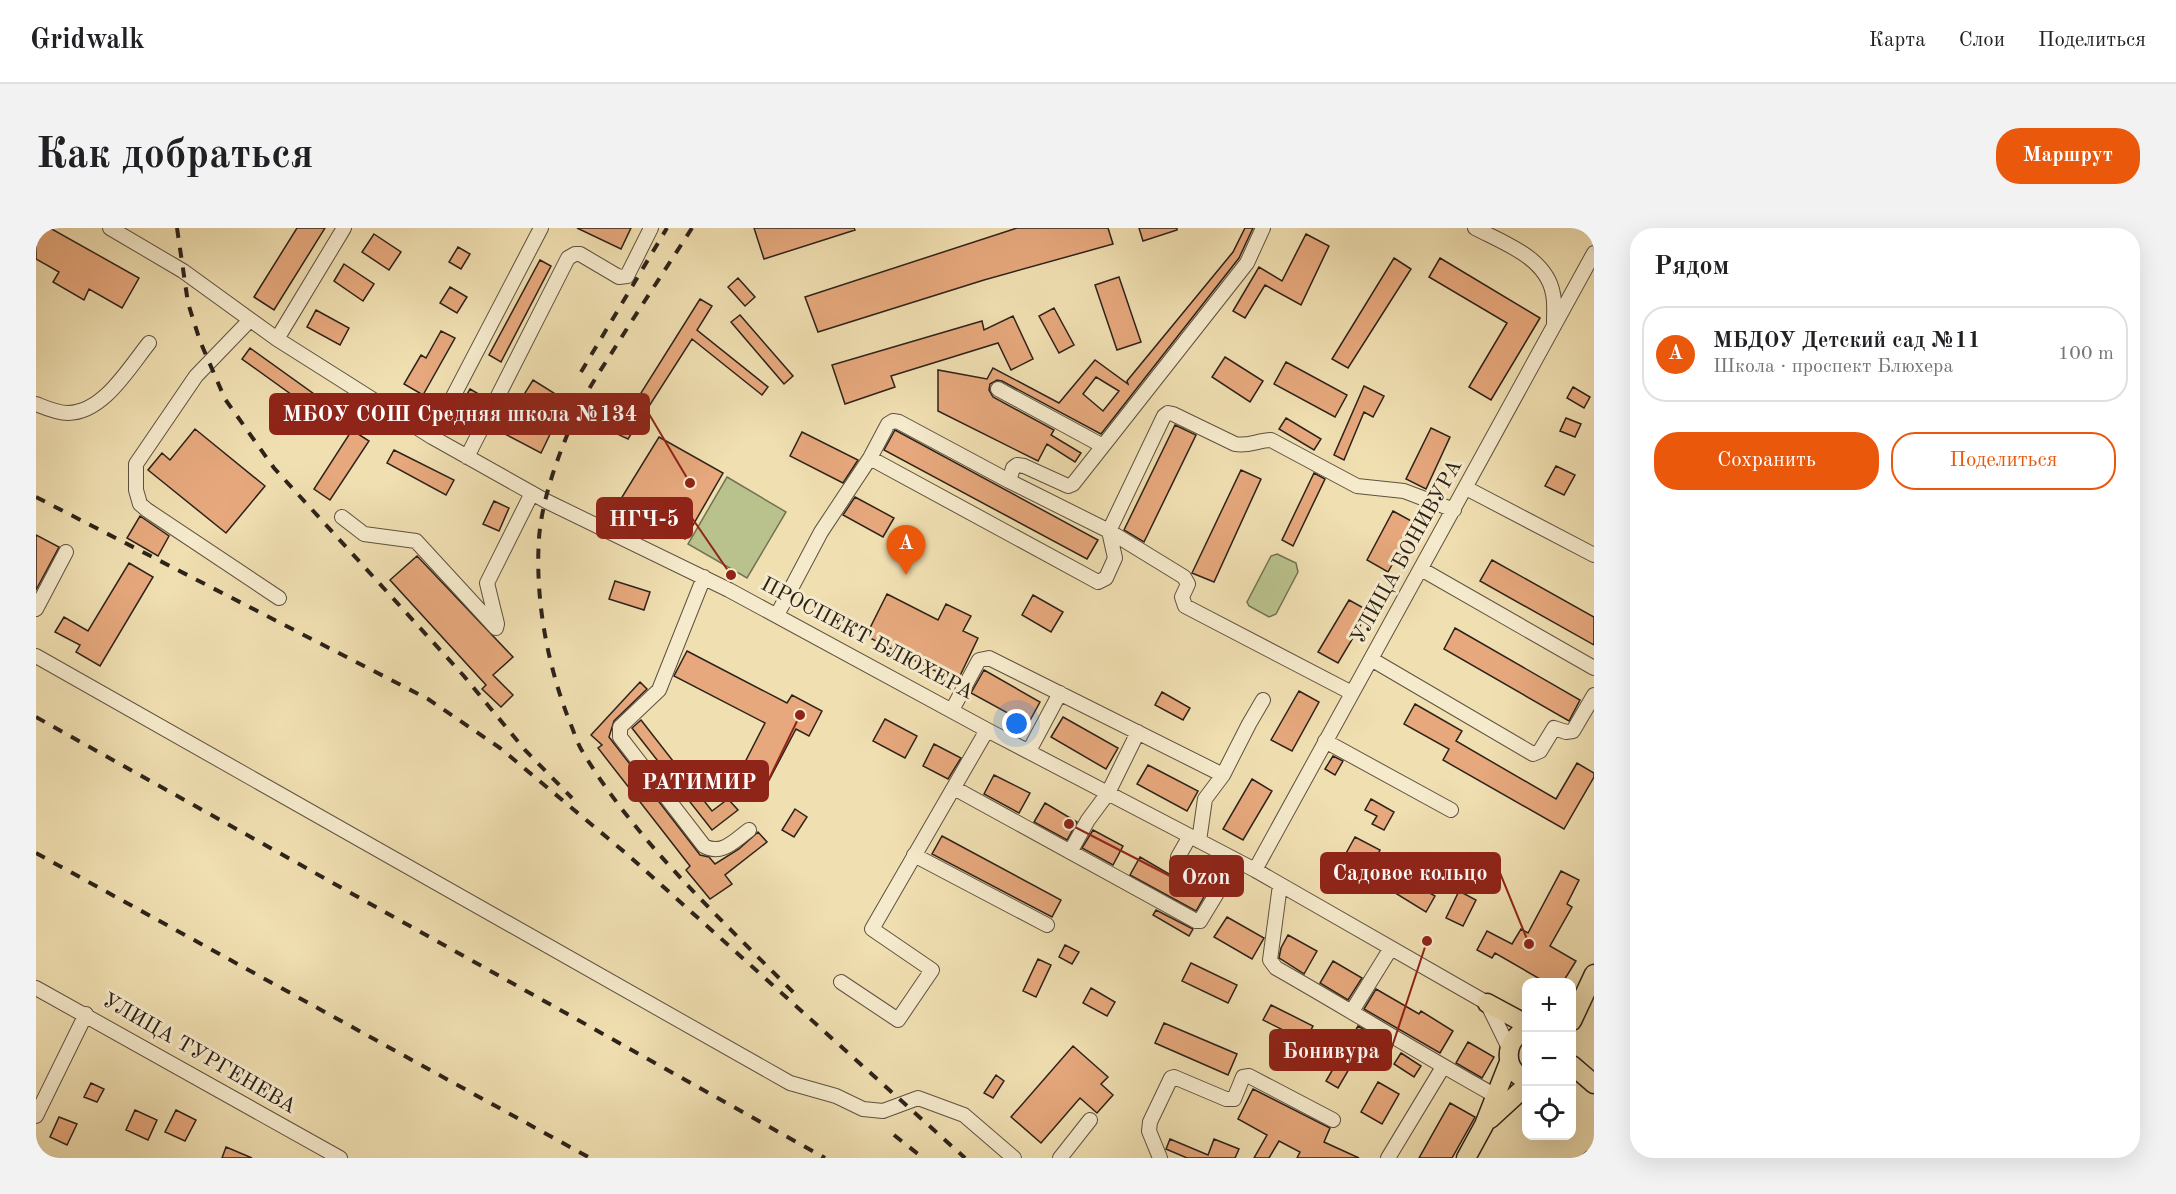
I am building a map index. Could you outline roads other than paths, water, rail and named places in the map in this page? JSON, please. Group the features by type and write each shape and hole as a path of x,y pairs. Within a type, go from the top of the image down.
{"main road":[{"path":"1576,1004 1594,974"},
{"path":"1487,1003 1522,1021"},
{"path":"1466,1158 1484,1125 1509,1055 1518,1034 1522,1032"},
{"path":"1509,1055 1517,1075 1522,1078"},
{"path":"1576,1069 1593,1084"},
{"path":"1576,1082 1593,1084"},
{"path":"1484,1125 1522,1091"}],"street":[{"name":"ПРОСПЕКТ БЛЮХЕРА","path":"110,228 183,271 277,339 467,457 532,493 777,615 987,730 1255,870 1487,1003"},
{"path":"277,339 344,228"},
{"path":"432,437 541,228"},
{"path":"467,457 568,258 580,254 619,277 627,276 651,228"},
{"path":"1009,481 1013,468 1017,465 1068,486 1073,484 1246,262 1263,228"},
{"path":"1475,228 1521,251 1540,268 1553,292 1554,323"},
{"name":"УЛИЦА БОНИВУРА","path":"1255,870 1467,488 1542,351 1554,323 1594,253"},
{"path":"250,320 190,383 136,464 136,490 140,504 147,510 279,598"},
{"path":"36,404 70,413 86,409 102,401 149,343"},
{"path":"998,388 1103,446"},
{"path":"870,458 1098,582 1106,578 1115,558 1109,531 1164,416 1168,413 1235,444 1246,446 1271,440 1358,486 1404,491 1454,510"},
{"path":"777,615 820,532 870,458 888,424 893,421 899,422 1109,531 1184,577 1188,584 1182,597 1185,606 1352,693"},
{"path":"1467,488 1594,555"},
{"path":"342,517 364,534 416,542 496,628 487,583 532,493"},
{"path":"36,609 66,552"},
{"path":"1421,569 1594,668"},
{"path":"704,577 659,690 620,727 620,737 704,846 715,850 722,849 749,830"},
{"path":"36,656 790,1083 836,1096 863,1109 883,1111 918,1098 964,1115 1014,1158"},
{"path":"952,710 979,660 983,657 989,658 1223,775"},
{"path":"1371,659 1533,754 1540,751 1554,728 1566,732 1573,731 1594,695"},
{"path":"1029,751 1060,693"},
{"path":"954,788 1196,921 1200,921 1217,893 1216,886 1180,865 1178,857 1194,838 1205,799 1223,775 1263,700"},
{"path":"841,982 898,1020 932,970 872,930 987,730"},
{"path":"1070,852 1088,820 1108,793 1138,732"},
{"path":"1325,741 1451,810"},
{"path":"914,855 1047,925"},
{"path":"1280,885 1270,960 1276,968 1496,1096"},
{"path":"1352,1011 1390,948"},
{"name":"УЛИЦА ТУРГЕНЕВА","path":"36,988 340,1158"},
{"path":"1487,1003 1509,1055"},
{"path":"36,1116 86,1014"},
{"path":"1388,1158 1443,1067"},
{"path":"1160,1158 1149,1131 1149,1122 1171,1078 1174,1077 1226,1099 1234,1099 1244,1077 1249,1076 1334,1120"},
{"path":"1060,1158 1090,1120"}],"railway":[{"path":"177,228 188,303 200,341 225,399 274,468 463,675 525,750 572,798"},
{"path":"581,372 667,228"},
{"path":"692,228 593,382 577,411 556,463 543,508 539,538 539,584 544,630 554,676 579,746 603,783 627,816 682,880 799,998"},
{"path":"36,497 428,699 500,748 628,855 965,1158"},
{"path":"36,717 825,1158"},
{"path":"36,853 590,1158"},
{"path":"894,1135 923,1158"}],"place":[{"name":"МБОУ СОШ Средняя школа №134","path":"690,483"},
{"name":"НГЧ-5","path":"731,575"},
{"name":"МБДОУ Детский сад №11","path":"906,575"},
{"name":"РАТИМИР","path":"800,715"},
{"name":"Ozon","path":"1069,824"},
{"name":"Бонивура","path":"1427,941"},
{"name":"Садовое кольцо","path":"1529,944"}]}
